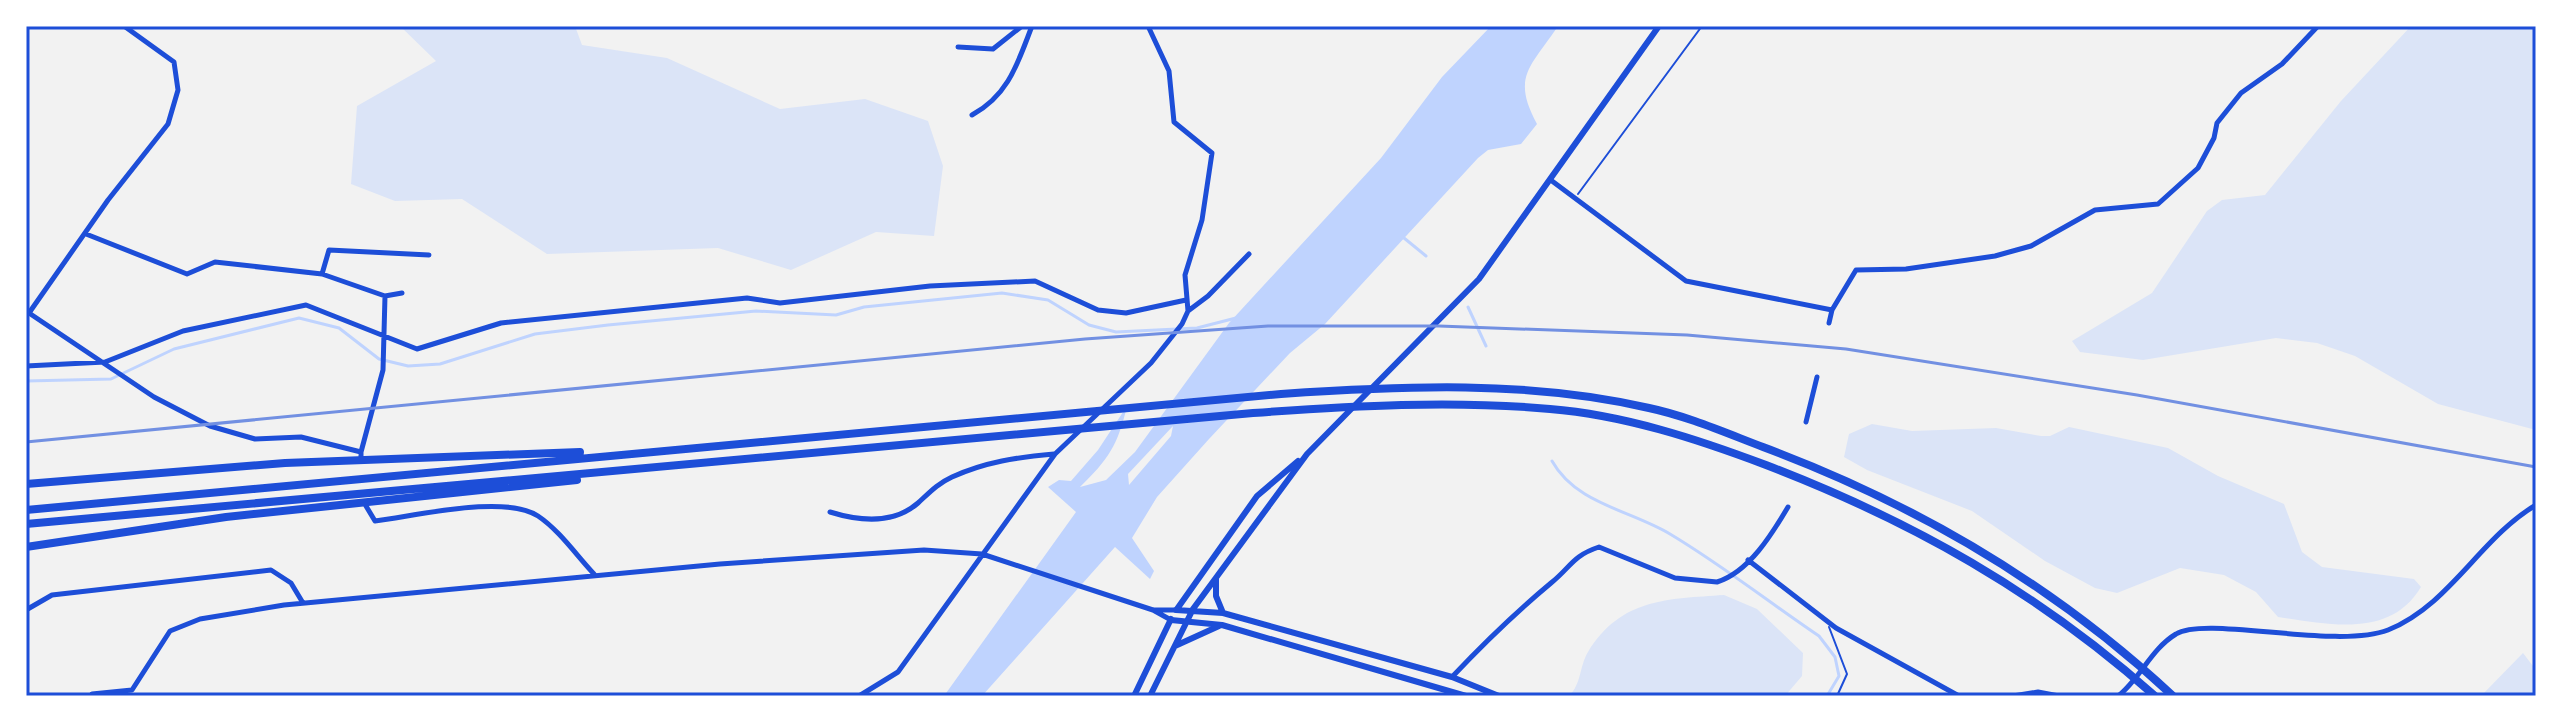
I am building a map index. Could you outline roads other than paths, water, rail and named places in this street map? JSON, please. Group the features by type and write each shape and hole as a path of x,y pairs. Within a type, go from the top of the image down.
{"highway":[{"path":"26,510 1281,394 1411,387 1551,393 1649,408 1799,460 1888,499 1996,558 2061,601 2173,696"},
{"path":"26,524 1366,405 1453,404 1552,409 1648,426 1718,447 1862,504 1993,573 2040,603 2155,696"},
{"path":"26,484 285,463 605,455"},
{"path":"26,547 168,524 519,487 645,469"}],"street":[{"path":"124,26 174,62 178,90 168,124 108,200 28,312 154,397 210,426 255,439 301,437 361,456 383,370 385,296"},
{"path":"958,47 993,49 1022,26"},
{"path":"972,115 999,98 1029,42 1032,26"},
{"path":"1148,26 1169,71 1174,122 1212,153 1202,220 1185,275 1188,311"},
{"path":"1134,696 1176,610 1257,496 1307,454 1479,279 1552,181 1659,26"},
{"path":"1829,323 1832,310 1856,270 1906,269 1995,256 2031,246 2095,210 2158,204 2198,168 2214,138 2217,123 2241,93 2282,64 2318,26"},
{"path":"1552,181 1686,281 1832,310"},
{"path":"86,234 187,274 215,262 322,274 385,296 402,293"},
{"path":"322,274 329,250 429,255"},
{"path":"859,696 898,672 1055,454 1151,363 1182,324 1188,311 1208,296 1249,254"},
{"path":"26,366 105,362 183,331 306,305 334,313 385,338 417,349 501,323 747,298 780,303 988,281 1035,281 1098,310 1126,313 1186,300"},
{"path":"1806,422 1817,377"},
{"path":"830,512 872,521 893,516 916,505 932,486 954,476 1015,457 1055,454"},
{"path":"1150,696 1193,609 1307,454"},
{"path":"2120,694 2178,632 2198,629 2292,636 2384,632 2411,620 2536,505"},
{"path":"366,506 375,521 497,506 519,507 540,517 595,574"},
{"path":"1448,692 1452,677 1510,616 1555,580 1582,552 1599,547 1675,578 1724,580 1742,567 1772,533 1788,507"},
{"path":"92,694 132,690 170,631 181,624 303,603 595,574 924,550 982,554 1153,610 1171,620 1222,625 1466,696"},
{"path":"1748,560 1827,622 1959,696"},
{"path":"26,610 52,595 271,570 291,583 303,603"},
{"path":"1216,576 1216,596 1223,613"},
{"path":"1153,610 1193,609 1223,613 1452,677 1499,696"},
{"path":"1175,646 1222,625"},
{"path":"2013,696 2038,692 2059,696"}],"lane":[{"path":"1827,622 1847,674 1837,696"}],"water":[{"path":"1491,26 1558,26 1528,72 1526,94 1537,124 1521,144 1488,150 1478,158 1325,324 1290,353 1157,497 1132,538 1154,571 1150,579 1115,547 982,696 944,696 1076,512 1048,487 1059,480 1071,481 1098,450 1127,406 1111,451 1080,487 1106,480 1135,452 1229,323 1381,158 1442,77","holes":["1173,426 1171,436 1129,485 1128,474"]}],"waterway":[{"path":"1404,238 1426,256"},
{"path":"26,381 111,379 174,349 299,318 339,328 379,359 408,366 440,364 535,334 608,325 756,311 836,315 864,307 1002,293 1048,300 1089,325 1116,332 1197,328 1236,318"},
{"path":"1468,307 1486,346"},
{"path":"1552,461 1562,475 1589,497 1670,534 1819,636 1835,657 1839,676 1827,696"}],"railway":[{"path":"26,442 1085,339 1268,326 1439,326 1687,335 1846,349 2137,395 2536,467"}]}
